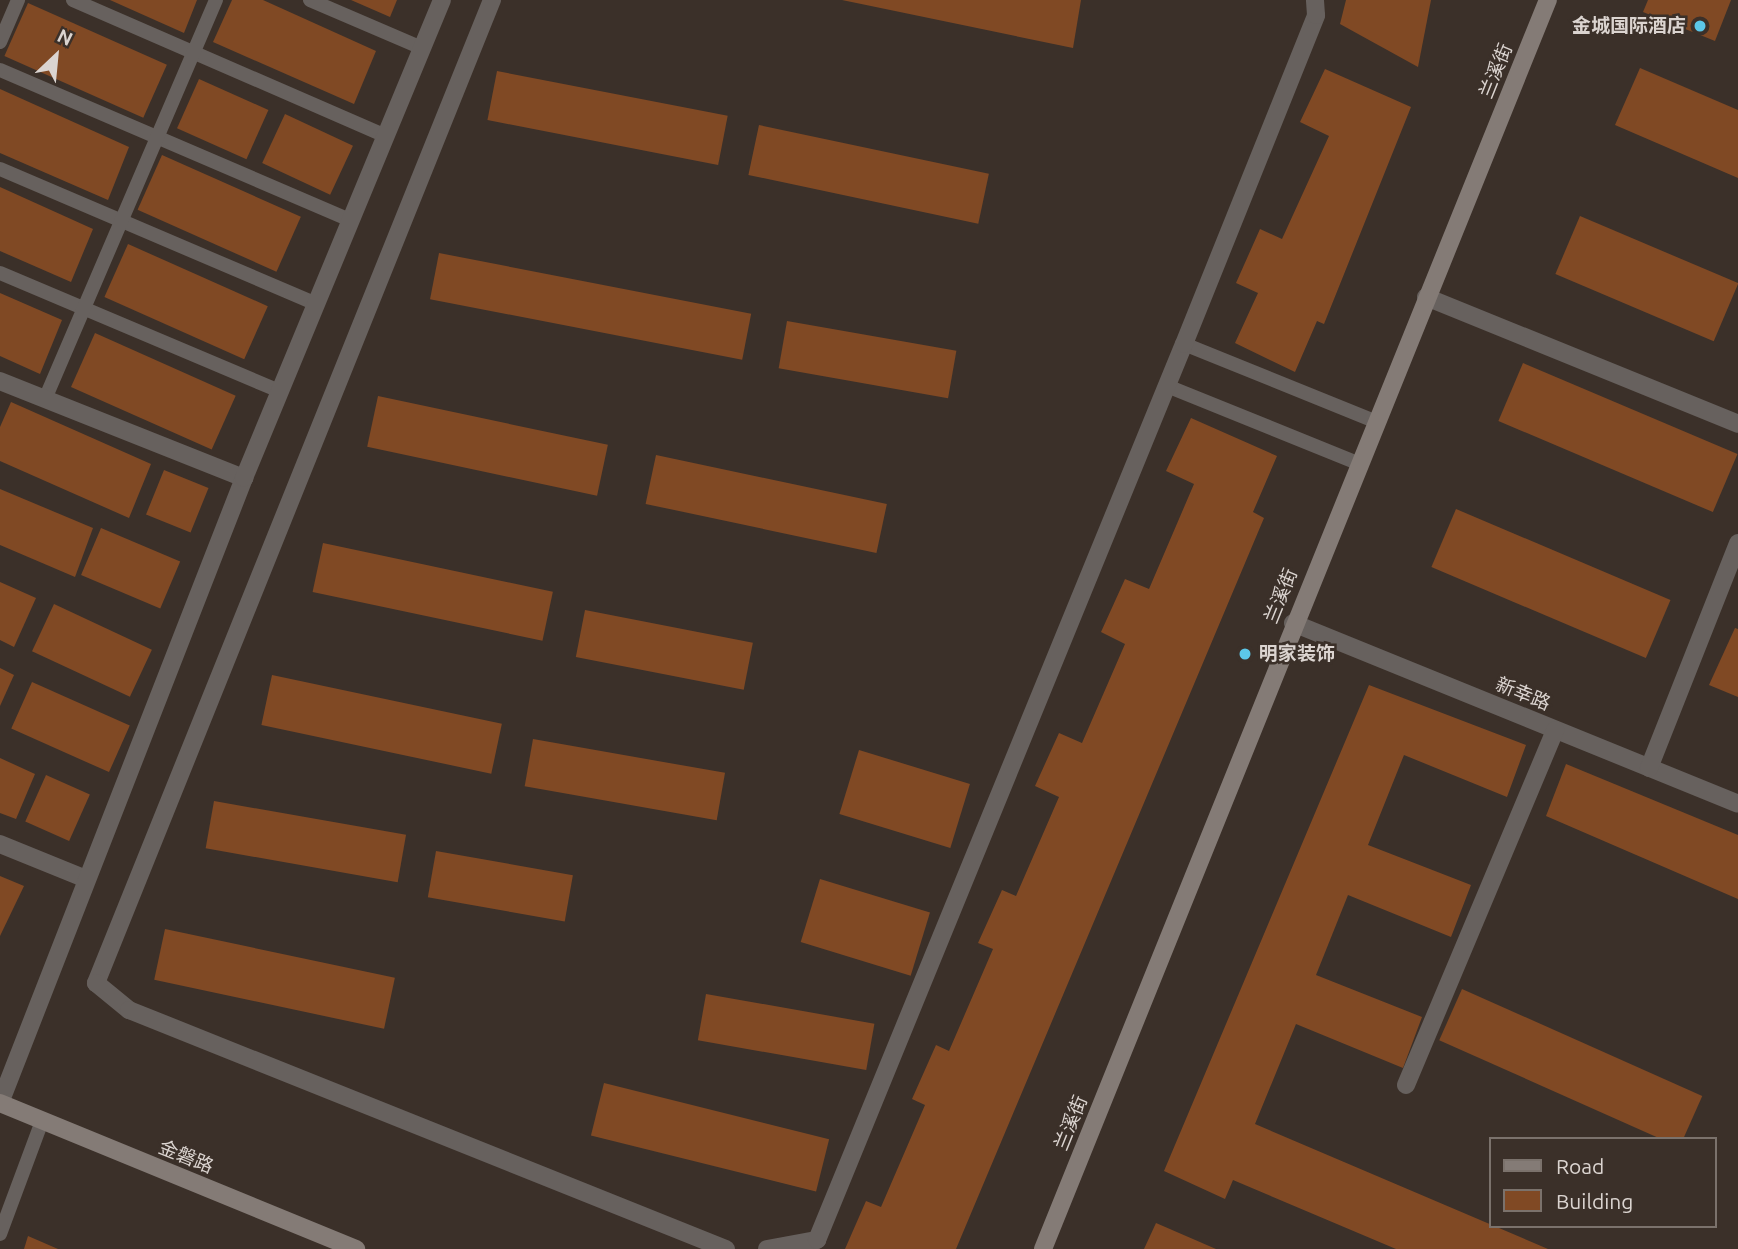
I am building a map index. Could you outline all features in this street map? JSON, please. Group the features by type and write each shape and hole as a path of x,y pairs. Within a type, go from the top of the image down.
{"street":[{"path":"0,1103 244,478 442,0"},
{"path":"492,0 96,983 129,1010 726,1249"},
{"path":"767,1249 817,1240 1184,344 1316,15 1315,0"},
{"name":"兰溪街","path":"1044,1249 1357,463 1548,0"},
{"path":"1426,297 1738,424"},
{"path":"0,381 244,478"},
{"path":"1649,768 1738,543"},
{"name":"新幸路","path":"1293,622 1738,804"},
{"path":"1405,1086 1555,730"},
{"path":"0,844 86,879"},
{"name":"金磐路","path":"0,1103 356,1249"}],"lane":[{"path":"0,42 18,0"},
{"path":"73,0 386,135"},
{"path":"45,400 216,0"},
{"path":"310,0 422,48"},
{"path":"0,70 350,220"},
{"path":"0,169 316,304"},
{"path":"0,273 279,391"},
{"path":"1184,344 1375,421"},
{"path":"1167,386 1357,463"},
{"path":"0,1234 42,1121"}],"building":[{"path":"110,0 197,0 184,33"},
{"path":"232,0 263,0 376,51 354,104 213,42"},
{"path":"351,0 397,0 390,17"},
{"path":"842,0 1081,0 1073,48"},
{"path":"1346,0 1431,0 1418,67 1340,24"},
{"name":"金城国际酒店","path":"1648,0 1731,0 1715,41 1643,12"},
{"path":"28,3 167,65 143,118 4,56"},
{"path":"1640,68 1738,110 1738,178 1615,125"},
{"path":"1325,69 1411,107 1324,324 1317,321 1295,372 1235,343 1258,293 1236,283 1260,229 1282,239 1329,136 1300,122"},
{"path":"497,71 728,116 718,165 487,120"},
{"path":"199,79 268,110 246,159 177,128"},
{"path":"0,89 129,147 108,200 0,153"},
{"path":"285,114 353,146 330,195 262,163"},
{"path":"759,125 989,174 978,224 748,175"},
{"path":"162,155 301,217 276,272 138,210"},
{"path":"0,187 93,229 71,282 0,251"},
{"path":"1580,216 1738,283 1714,341 1555,274"},
{"path":"128,244 268,306 244,359 104,297"},
{"path":"439,253 751,314 742,360 430,299"},
{"path":"0,293 62,320 40,374 0,356"},
{"path":"787,321 956,351 948,398 779,368"},
{"path":"95,333 236,396 212,450 71,387"},
{"path":"1523,363 1737,454 1713,512 1498,421"},
{"path":"378,396 608,445 597,496 367,447"},
{"path":"11,402 151,464 129,518 0,461 0,427"},
{"path":"1191,418 1277,456 1253,512 1264,518 956,1249 845,1249 866,1201 881,1207 925,1105 912,1099 936,1045 949,1051 993,949 978,943 1002,890 1016,896 1059,797 1035,786 1059,733 1082,743 1125,644 1101,632 1125,579 1149,589 1194,484 1166,471"},
{"path":"656,455 887,504 876,553 646,504"},
{"path":"164,470 209,488 191,532 146,515"},
{"path":"0,489 93,528 75,577 0,545"},
{"path":"1456,509 1670,600 1646,658 1431,567"},
{"path":"101,528 180,562 160,609 81,575"},
{"path":"323,543 553,592 542,641 313,592"},
{"path":"0,582 36,598 14,647 0,640"},
{"path":"54,604 152,650 130,697 32,651"},
{"path":"585,610 753,643 744,690 576,657"},
{"path":"1735,628 1738,629 1738,697 1709,685"},
{"path":"0,668 14,675 0,706"},
{"path":"272,675 502,724 491,774 261,725"},
{"path":"32,682 130,726 109,772 11,729"},
{"path":"1369,685 1526,745 1507,797 1404,755 1368,845 1471,885 1451,937 1348,895 1316,975 1422,1017 1403,1068 1296,1024 1255,1124 1490,1224 1490,1228 1499,1228 1548,1249 1396,1249 1233,1180 1225,1199 1164,1171"},
{"path":"533,739 725,773 717,820 525,786"},
{"path":"859,750 970,784 950,848 839,814"},
{"path":"0,758 35,774 16,819 0,813"},
{"path":"1566,764 1738,835 1738,899 1546,816"},
{"path":"46,775 90,795 69,841 25,822"},
{"path":"214,801 406,835 398,882 206,848"},
{"path":"436,851 573,875 565,921 428,897"},
{"path":"0,876 24,886 0,936"},
{"path":"820,879 930,913 911,976 801,942"},
{"path":"165,929 395,978 384,1029 154,980"},
{"path":"1462,989 1702,1096 1684,1137 1657,1137 1439,1040"},
{"path":"706,994 874,1024 866,1070 698,1040"},
{"path":"604,1083 829,1139 816,1192 591,1135"},
{"path":"1156,1223 1216,1249 1144,1249"},
{"path":"28,1236 58,1249 24,1249"}],"place":[{"name":"金城国际酒店","path":"1700,26"},
{"name":"明家装饰","path":"1245,654"}]}
